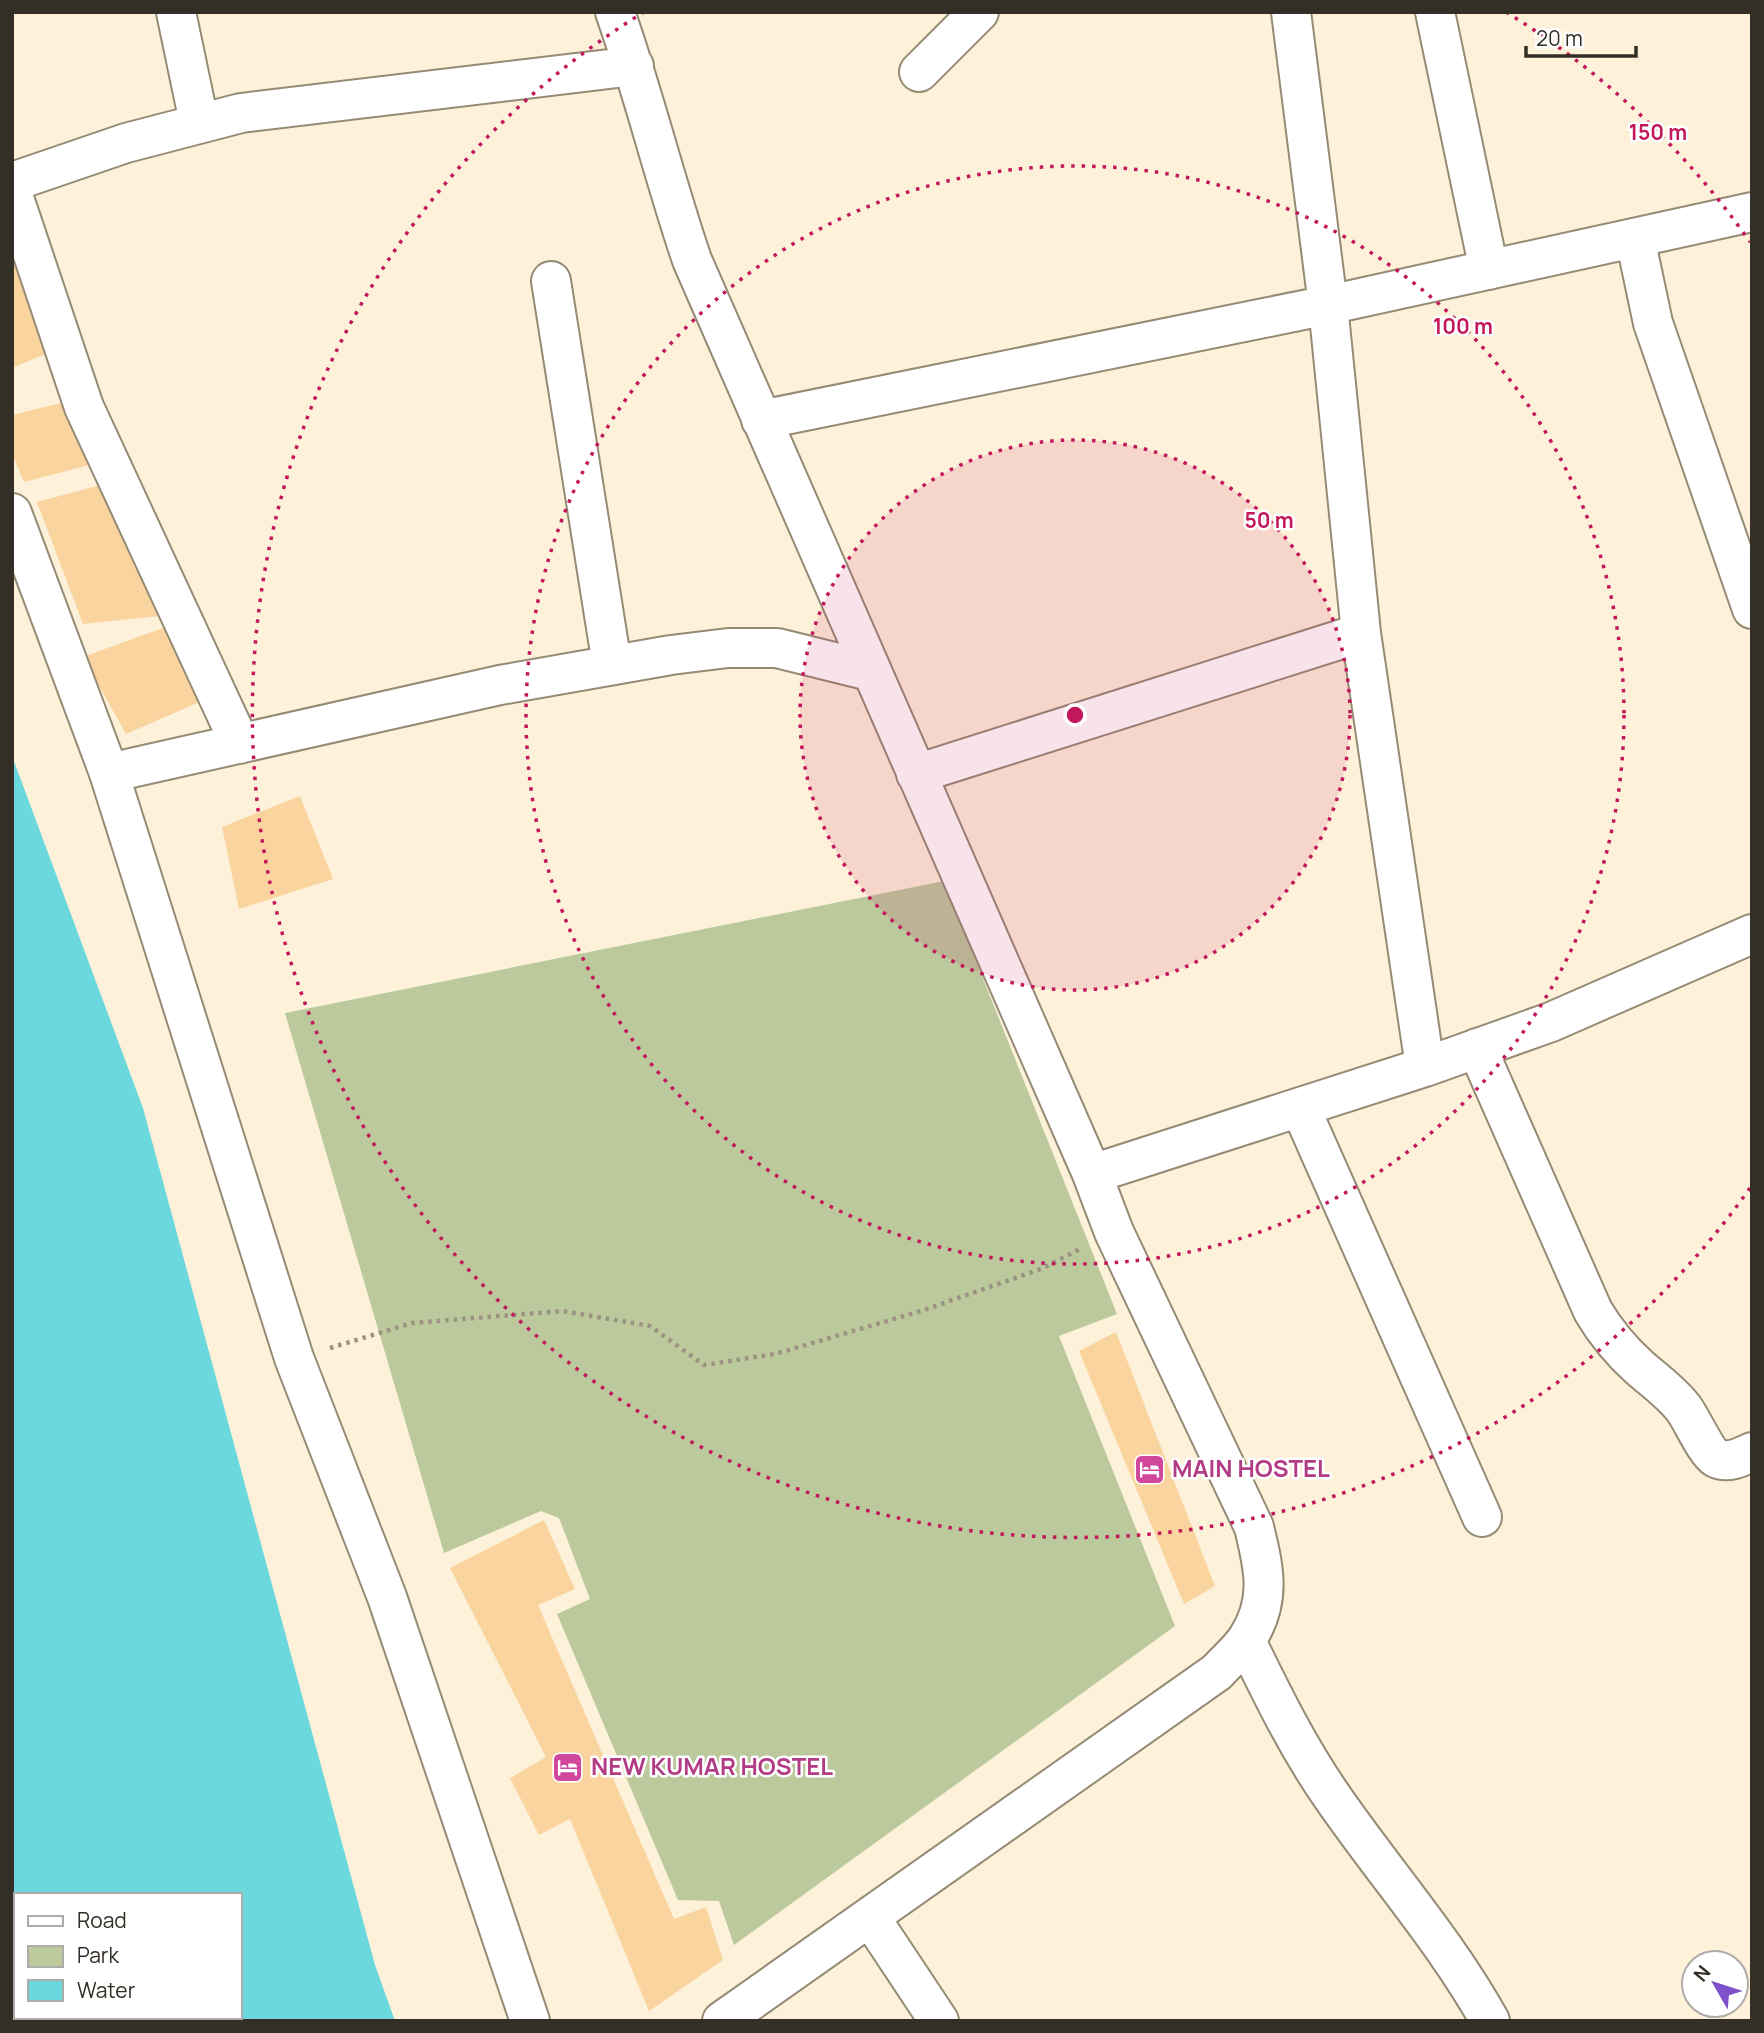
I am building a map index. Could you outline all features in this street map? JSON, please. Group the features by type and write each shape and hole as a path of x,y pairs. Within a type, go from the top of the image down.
{"street":[{"path":"176,12 199,122"},
{"path":"615,12 634,66 673,205 692,260 1092,1174 1114,1232 1254,1527 1264,1571 1262,1611 1246,1641 1217,1672 722,2021"},
{"path":"919,72 979,12"},
{"path":"1291,12 1328,305 1360,633 1425,1068"},
{"path":"1435,12 1489,270"},
{"path":"12,182 126,143 241,113 634,66"},
{"path":"12,192 84,407 240,744"},
{"path":"761,420 1328,305 1752,212"},
{"path":"1635,238 1653,323 1752,608"},
{"path":"551,281 612,665"},
{"path":"12,513 109,773 294,1358 387,1597 530,2021"},
{"path":"916,774 1360,633"},
{"path":"109,773 500,685 671,655 728,648 777,648 870,671"},
{"path":"1092,1174 1425,1068 1551,1022 1752,934"},
{"path":"1477,1048 1593,1311 1605,1332 1678,1402 1700,1433 1708,1451 1727,1461 1752,1452"},
{"path":"1300,1107 1482,1517"},
{"path":"1246,1641 1279,1710 1313,1768 1447,1952 1490,2021"},
{"path":"870,1917 939,2021"}],"path":[{"path":"294,1358 412,1323 563,1311 650,1326 704,1364 716,1363 775,1353 921,1311 1041,1269 1114,1232"}],"green space":[{"path":"944,881 1117,1314 1059,1336 1175,1626 734,1945 719,1901 678,1900 557,1614 590,1599 559,1518 541,1511 444,1553 285,1013"}],"water":[{"path":"12,756 143,1108 375,1965 395,2021 12,2021"}],"building":[{"path":"12,246 52,351 12,368"},
{"path":"69,401 97,463 24,482 12,454 12,415"},
{"path":"112,482 169,615 83,624 37,502"},
{"path":"174,624 211,697 126,734 83,657"},
{"path":"300,796 333,879 239,909 222,827"},
{"name":"MAIN HOSTEL","path":"1116,1332 1215,1586 1184,1604 1079,1351"},
{"name":"NEW KUMAR HOSTEL","path":"544,1520 575,1589 538,1605 674,1919 706,1907 723,1960 649,2011 570,1819 539,1835 510,1778 546,1757 450,1568"}],"place":[{"name":"MAIN HOSTEL","path":"1149,1469"},
{"name":"NEW KUMAR HOSTEL","path":"568,1767"}]}
